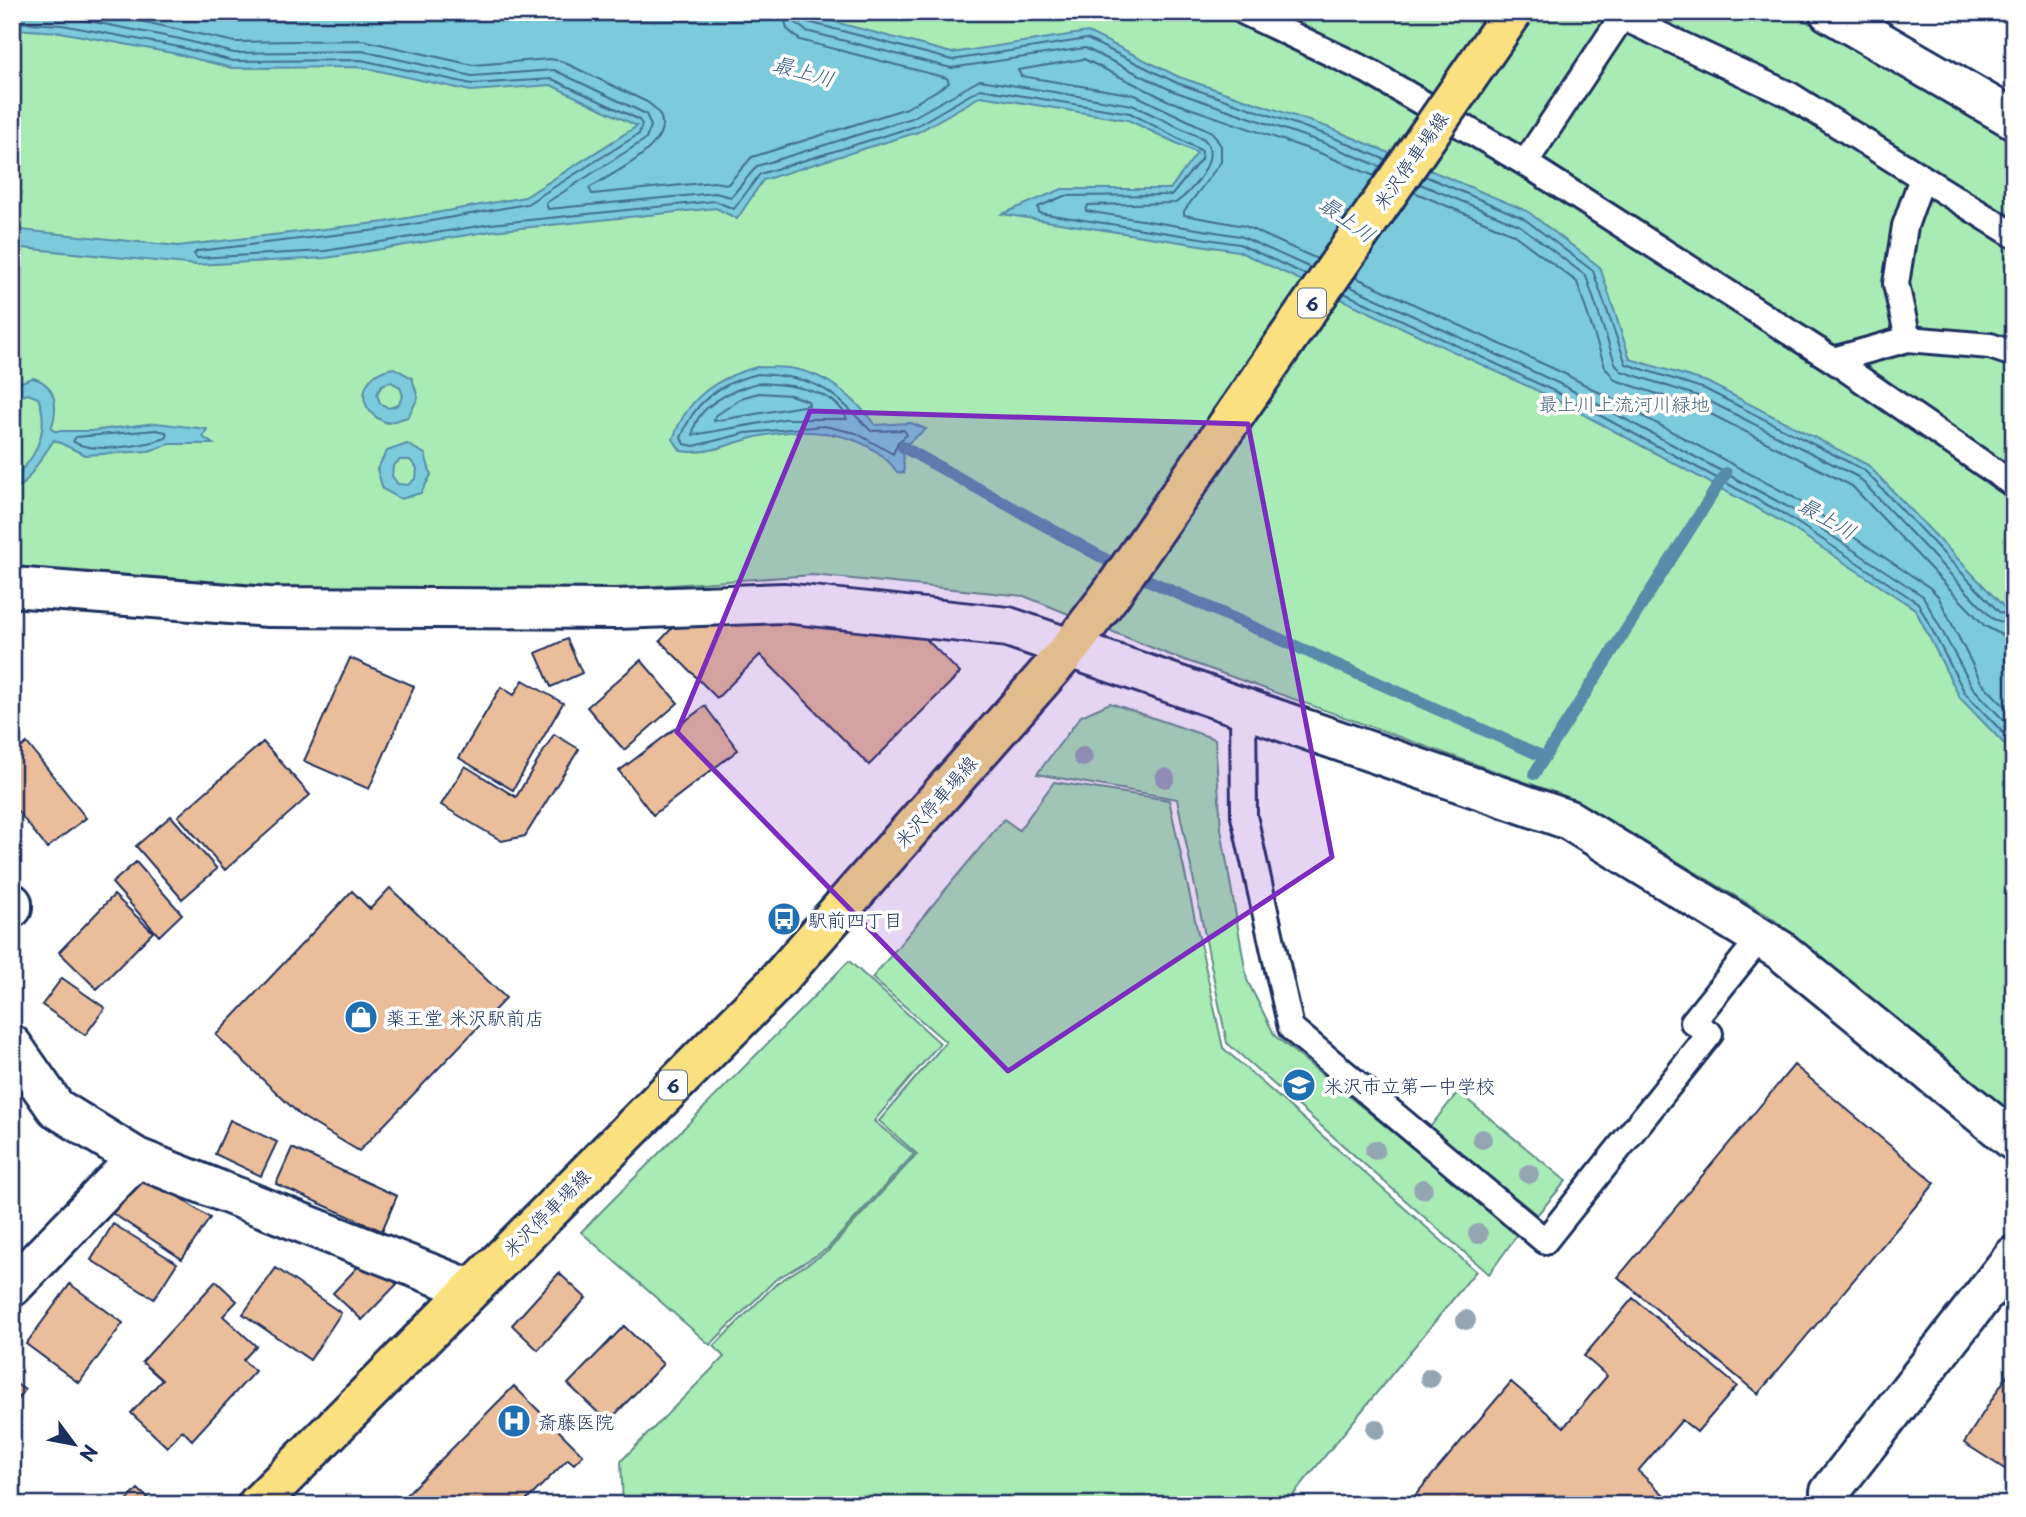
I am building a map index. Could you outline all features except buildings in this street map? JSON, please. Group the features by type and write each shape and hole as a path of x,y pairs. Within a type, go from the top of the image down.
{"main road":[{"name":"米沢停車場線","path":"257,1505 772,987 1070,648 1111,594 1513,12"}],"street":[{"path":"1829,12 2014,119"},
{"path":"12,587 268,607 616,609 784,603 1008,626 1569,820 1780,950 2014,1141"},
{"path":"12,1045 56,1108 137,1158 470,1289"},
{"path":"12,1286 137,1158"},
{"path":"1831,1505 1830,1492 2014,1256"}],"lane":[{"path":"1244,12 1368,71 1525,163 1833,360 2014,485"},
{"path":"1525,163 1622,17 1790,95 2014,235"},
{"path":"1908,339 1896,284 1905,226 1922,178"},
{"path":"1833,360 1908,339 1990,346 2014,354"},
{"path":"1243,709 1244,816 1291,1028 1545,1241 1710,1034 1693,1022 1760,938"}],"highlighted area":[{"path":"810,411 1248,424 1332,857 1008,1071 677,732"}],"green space":[{"name":"最上川上流河川緑地","path":"12,12 1790,12 2014,143 2014,1124 1937,1053 1772,918 1573,799 1165,653 1024,596 812,575 601,590 267,593 12,569"},
{"path":"1110,703 1215,739 1221,829 1247,980 1275,1036 1518,1234 1489,1274 1227,1043 1177,799 1037,774 1081,716"},
{"path":"1054,782 1169,800 1223,1048 1476,1271 1285,1505 623,1505 621,1461 724,1357 714,1346 777,1283 828,1251 917,1154 879,1121 946,1042 872,978 1004,819 1019,830"},
{"path":"849,961 940,1043 874,1121 914,1154 827,1249 775,1280 710,1345 581,1232"},
{"path":"1458,1092 1566,1181 1537,1215 1430,1127"}],"water":[{"name":"最上川","path":"12,12 797,12 952,53 1088,32 1179,77 1330,128 1527,211 1600,267 1630,359 1707,382 1868,465 2004,607 2014,612 2014,754 1960,698 1915,609 1781,521 1553,398 1238,251 1002,214 1062,189 1170,189 1197,153 1128,120 981,96 918,132 763,180 737,219 716,208 492,231 326,258 197,265 12,247 12,229 178,246 385,222 525,197 637,126 551,85 471,91 361,67 232,68 177,54 60,32 12,29"},
{"path":"757,367 790,368 830,382 850,397 875,425 911,423 926,429 903,447 904,473 897,472 883,457 866,446 827,433 764,435 706,451 681,451 673,439 686,412 695,401 716,384"},
{"path":"394,368 412,378 418,398 408,417 388,423 369,410 364,393 367,384 382,371","holes":["391,382 400,387 403,396 398,405 389,408 380,403 377,394 382,385"]},
{"path":"33,378 47,386 54,398 55,413 51,428 54,431 90,431 156,423 207,429 203,437 213,444 170,444 149,451 85,455 54,440 24,484 12,490 12,477 21,470 34,452 39,442 43,420 38,398 28,394 12,399 12,385"},
{"path":"407,444 425,454 431,475 421,493 401,499 383,489 377,469 387,451","holes":["400,460 410,460 417,468 416,478 408,485 398,484 392,476 393,466"]}],"waterway":[{"path":"903,447 1123,569 1544,757"},
{"path":"1534,774 1726,473"}],"place":[{"name":"駅前四丁目","path":"784,919"},
{"name":"薬王堂 米沢駅前店","path":"361,1017"},
{"name":"米沢市立第一中学校","path":"1299,1085"},
{"name":"斎藤医院","path":"514,1421"}]}
